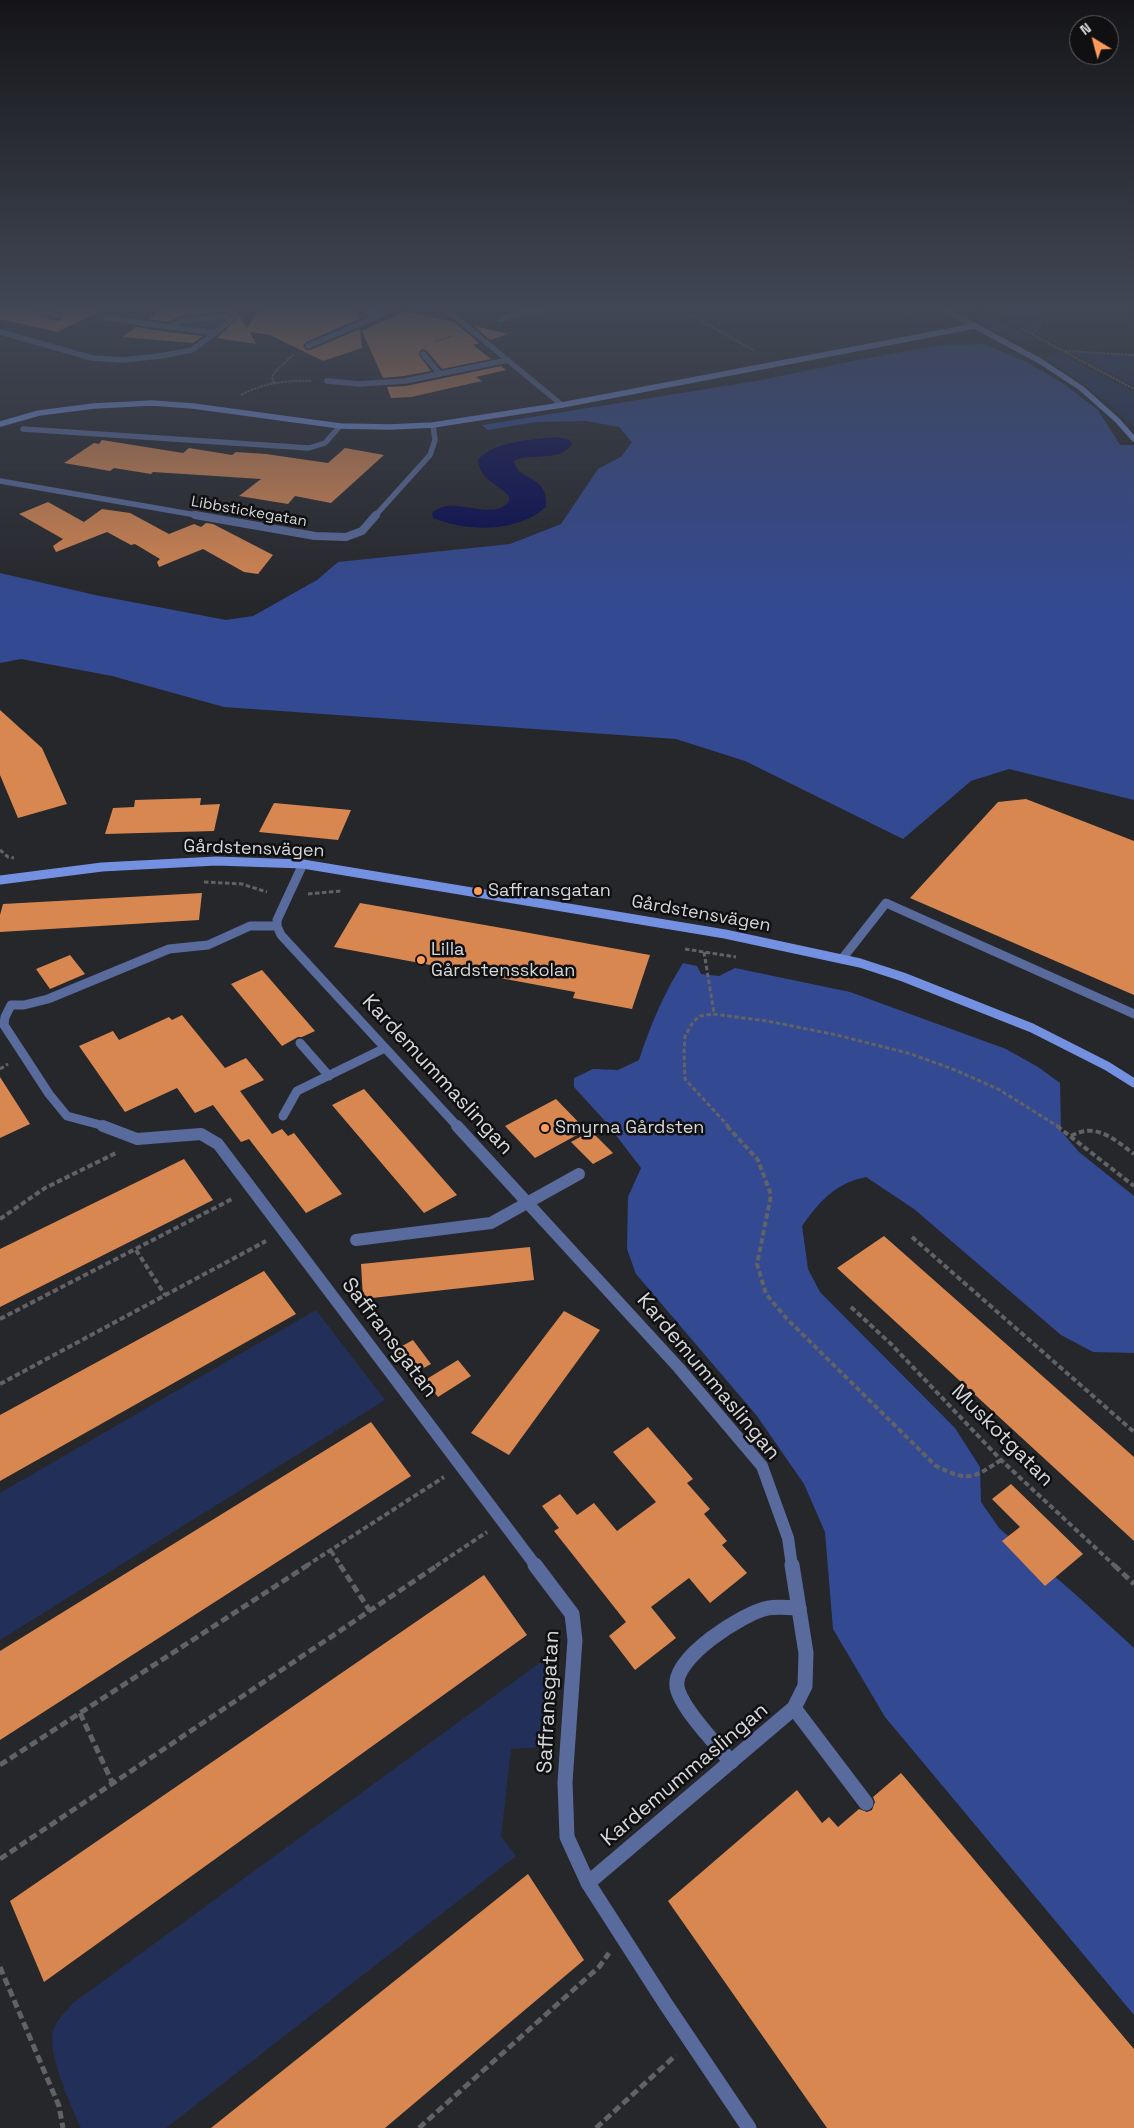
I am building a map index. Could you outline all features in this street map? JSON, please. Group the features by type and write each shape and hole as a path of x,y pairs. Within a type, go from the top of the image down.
{"street":[{"path":"0,424 47,412 107,405"},
{"path":"184,405 340,426 390,427 433,425 560,405"},
{"path":"1101,405 1134,438"},
{"name":"Libbstickegatan","path":"0,481 325,538 346,537 362,531 430,455 435,440 433,425"},
{"path":"23,429 309,448 325,443 340,426"},
{"name":"Gårdstensvägen","path":"0,880 102,867 216,861 303,864 716,932 842,959 902,978 1032,1028 1107,1066 1134,1084"},
{"path":"277,926 277,920 303,864"},
{"path":"842,959 886,903 1134,1014"},
{"name":"Saffransgatan","path":"277,926 250,926 208,944 169,949 48,999 24,1005 11,1005 4,1017 4,1026 49,1094 67,1116 110,1128 137,1139 201,1134 218,1144 572,1614 575,1640 564,1782 567,1836 588,1883 665,2003 749,2128"},
{"name":"Kardemummaslingan","path":"277,926 281,935 679,1368 762,1466 788,1538 806,1653 805,1686 794,1708 588,1883"},
{"path":"300,1043 328,1076"},
{"path":"283,1116 297,1092 385,1048"},
{"path":"356,1240 491,1223 579,1174"},
{"path":"731,1762 692,1714 677,1687 677,1674 692,1656 741,1618 766,1608 799,1608"},
{"path":"794,1708 866,1803"}],"path":[{"path":"250,926 267,892 311,894 346,892"},
{"path":"676,947 742,958"},
{"path":"704,952 714,1013"},
{"path":"1001,1460 972,1479 958,1478 936,1466 787,1319 766,1294 757,1264 771,1195 758,1160 685,1079 684,1038 691,1024 701,1015 714,1013 765,1020 862,1040 910,1054 966,1074 1000,1090 1070,1136 1134,1186"},
{"path":"1070,1136 1078,1131 1087,1129 1098,1130 1134,1154"},
{"path":"0,1219 45,1188 120,1151"},
{"path":"0,1319 239,1196"},
{"path":"912,1237 1134,1432"},
{"path":"0,1384 269,1239"},
{"path":"136,1250 165,1295"},
{"name":"Muskotgatan","path":"852,1307 891,1344 1001,1460 1134,1584"},
{"path":"0,1764 453,1472"},
{"path":"0,1859 494,1528"},
{"path":"330,1550 370,1611"},
{"path":"80,1713 113,1784"},
{"path":"419,2128 599,1967 612,1948"},
{"path":"0,1967 59,2106 63,2128"},
{"path":"596,2128 682,2050"}],"shaded area":[{"path":"605,405 1092,405 1098,410 1120,445 1134,445 1134,800 1009,769 971,781 903,839 745,761 676,739 224,707 112,676 21,659 0,663 0,573 95,595 226,620 253,616 317,580 338,562 510,544 561,524 598,469 622,456 632,442 619,427 586,421 536,422 488,430 482,425"},
{"path":"1111,405 1134,405 1134,427"},
{"path":"558,437 570,440 572,444 567,450 553,455 521,458 514,461 521,473 538,483 546,496 546,507 534,516 507,526 492,528 461,526 433,518 432,513 450,506 491,510 501,508 509,502 509,496 486,477 479,467 478,460 493,449 504,445 527,440"},
{"path":"683,963 697,966 701,974 719,976 735,968 850,992 1006,1049 1038,1067 1060,1083 1061,1131 1079,1152 1134,1196 1134,1353 1093,1352 1061,1335 914,1209 866,1177 836,1189 822,1201 802,1226 808,1269 820,1292 955,1428 980,1467 981,1502 999,1528 1134,1648 1134,2015 885,1717 833,1629 825,1532 804,1484 757,1416 636,1274 627,1249 628,1197 641,1168 605,1121 574,1087 574,1078 593,1069 618,1070 639,1060 658,1010"},
{"path":"316,1310 385,1400 0,1640 0,1493"},
{"path":"556,1651 542,1747 511,1749 501,1836 516,1856 166,2128 81,2128 60,2078 52,2038 55,2025 73,2003"}],"building":[{"path":"102,440 183,453 189,448 232,455 236,452 266,454 328,463 345,448 384,455 331,503 295,496 288,504 239,496 261,479 153,472 151,474 114,468 110,471 64,463 94,443 99,444"},
{"path":"48,502 84,522 102,509 130,513 169,534 194,524 201,527 206,523 213,524 273,555 258,574 244,572 203,549 159,567 157,562 160,559 135,544 131,545 107,532 56,552 53,546 63,539 19,514"},
{"path":"0,710 42,748 67,804 18,818 0,775"},
{"path":"201,798 200,805 220,804 214,831 105,834 113,808 134,807 135,800"},
{"path":"1026,799 1134,841 1134,995 910,898 998,802"},
{"path":"274,803 351,810 338,840 259,832"},
{"path":"202,893 199,920 0,932 0,915 3,904"},
{"path":"360,903 650,955 632,1009 573,998 575,992 334,947"},
{"path":"70,955 85,974 50,989 36,969"},
{"path":"262,970 315,1031 298,1037 282,1046 231,984"},
{"path":"182,1015 225,1068 246,1058 264,1080 240,1091 272,1134 282,1129 288,1136 294,1133 342,1194 306,1213 249,1139 241,1142 213,1105 195,1113 177,1088 125,1112 79,1046 113,1031 119,1040 169,1017 172,1020"},
{"path":"0,1077 30,1124 0,1138"},
{"path":"364,1089 457,1195 424,1213 332,1105"},
{"name":"Smyrna Gårdsten","path":"556,1099 586,1130 535,1158 505,1126"},
{"path":"591,1131 613,1153 593,1164 571,1142"},
{"path":"184,1159 213,1200 0,1307 0,1249"},
{"path":"884,1236 1134,1457 1134,1541 837,1268"},
{"path":"530,1247 534,1280 363,1299 361,1264"},
{"path":"264,1271 296,1314 0,1481 0,1415"},
{"path":"564,1311 600,1330 509,1455 471,1433"},
{"path":"413,1340 431,1364 411,1375 393,1351"},
{"path":"458,1360 471,1376 438,1397 425,1380"},
{"path":"371,1422 411,1476 0,1740 0,1651"},
{"path":"648,1427 693,1479 687,1483 710,1509 704,1514 727,1541 722,1545 747,1573 710,1603 689,1578 651,1607 676,1638 635,1670 609,1636 626,1622 554,1531 559,1528 542,1506 560,1494 577,1515 594,1503 617,1531 656,1502 613,1452"},
{"path":"1011,1484 1083,1554 1045,1586 1002,1541 1020,1527 992,1499"},
{"path":"484,1575 527,1635 44,1982 10,1901"},
{"path":"901,1773 1134,2049 1134,2128 827,2128 668,1901 797,1790 822,1823 829,1817 838,1827 859,1809 867,1812 872,1810 875,1802 873,1797"},
{"path":"528,1874 584,1960 385,2128 211,2128"}],"place":[{"name":"Saffransgatan","path":"478,891"},
{"name":"Lilla Gårdstensskolan","path":"421,960"},
{"name":"Smyrna Gårdsten","path":"545,1128"}]}
